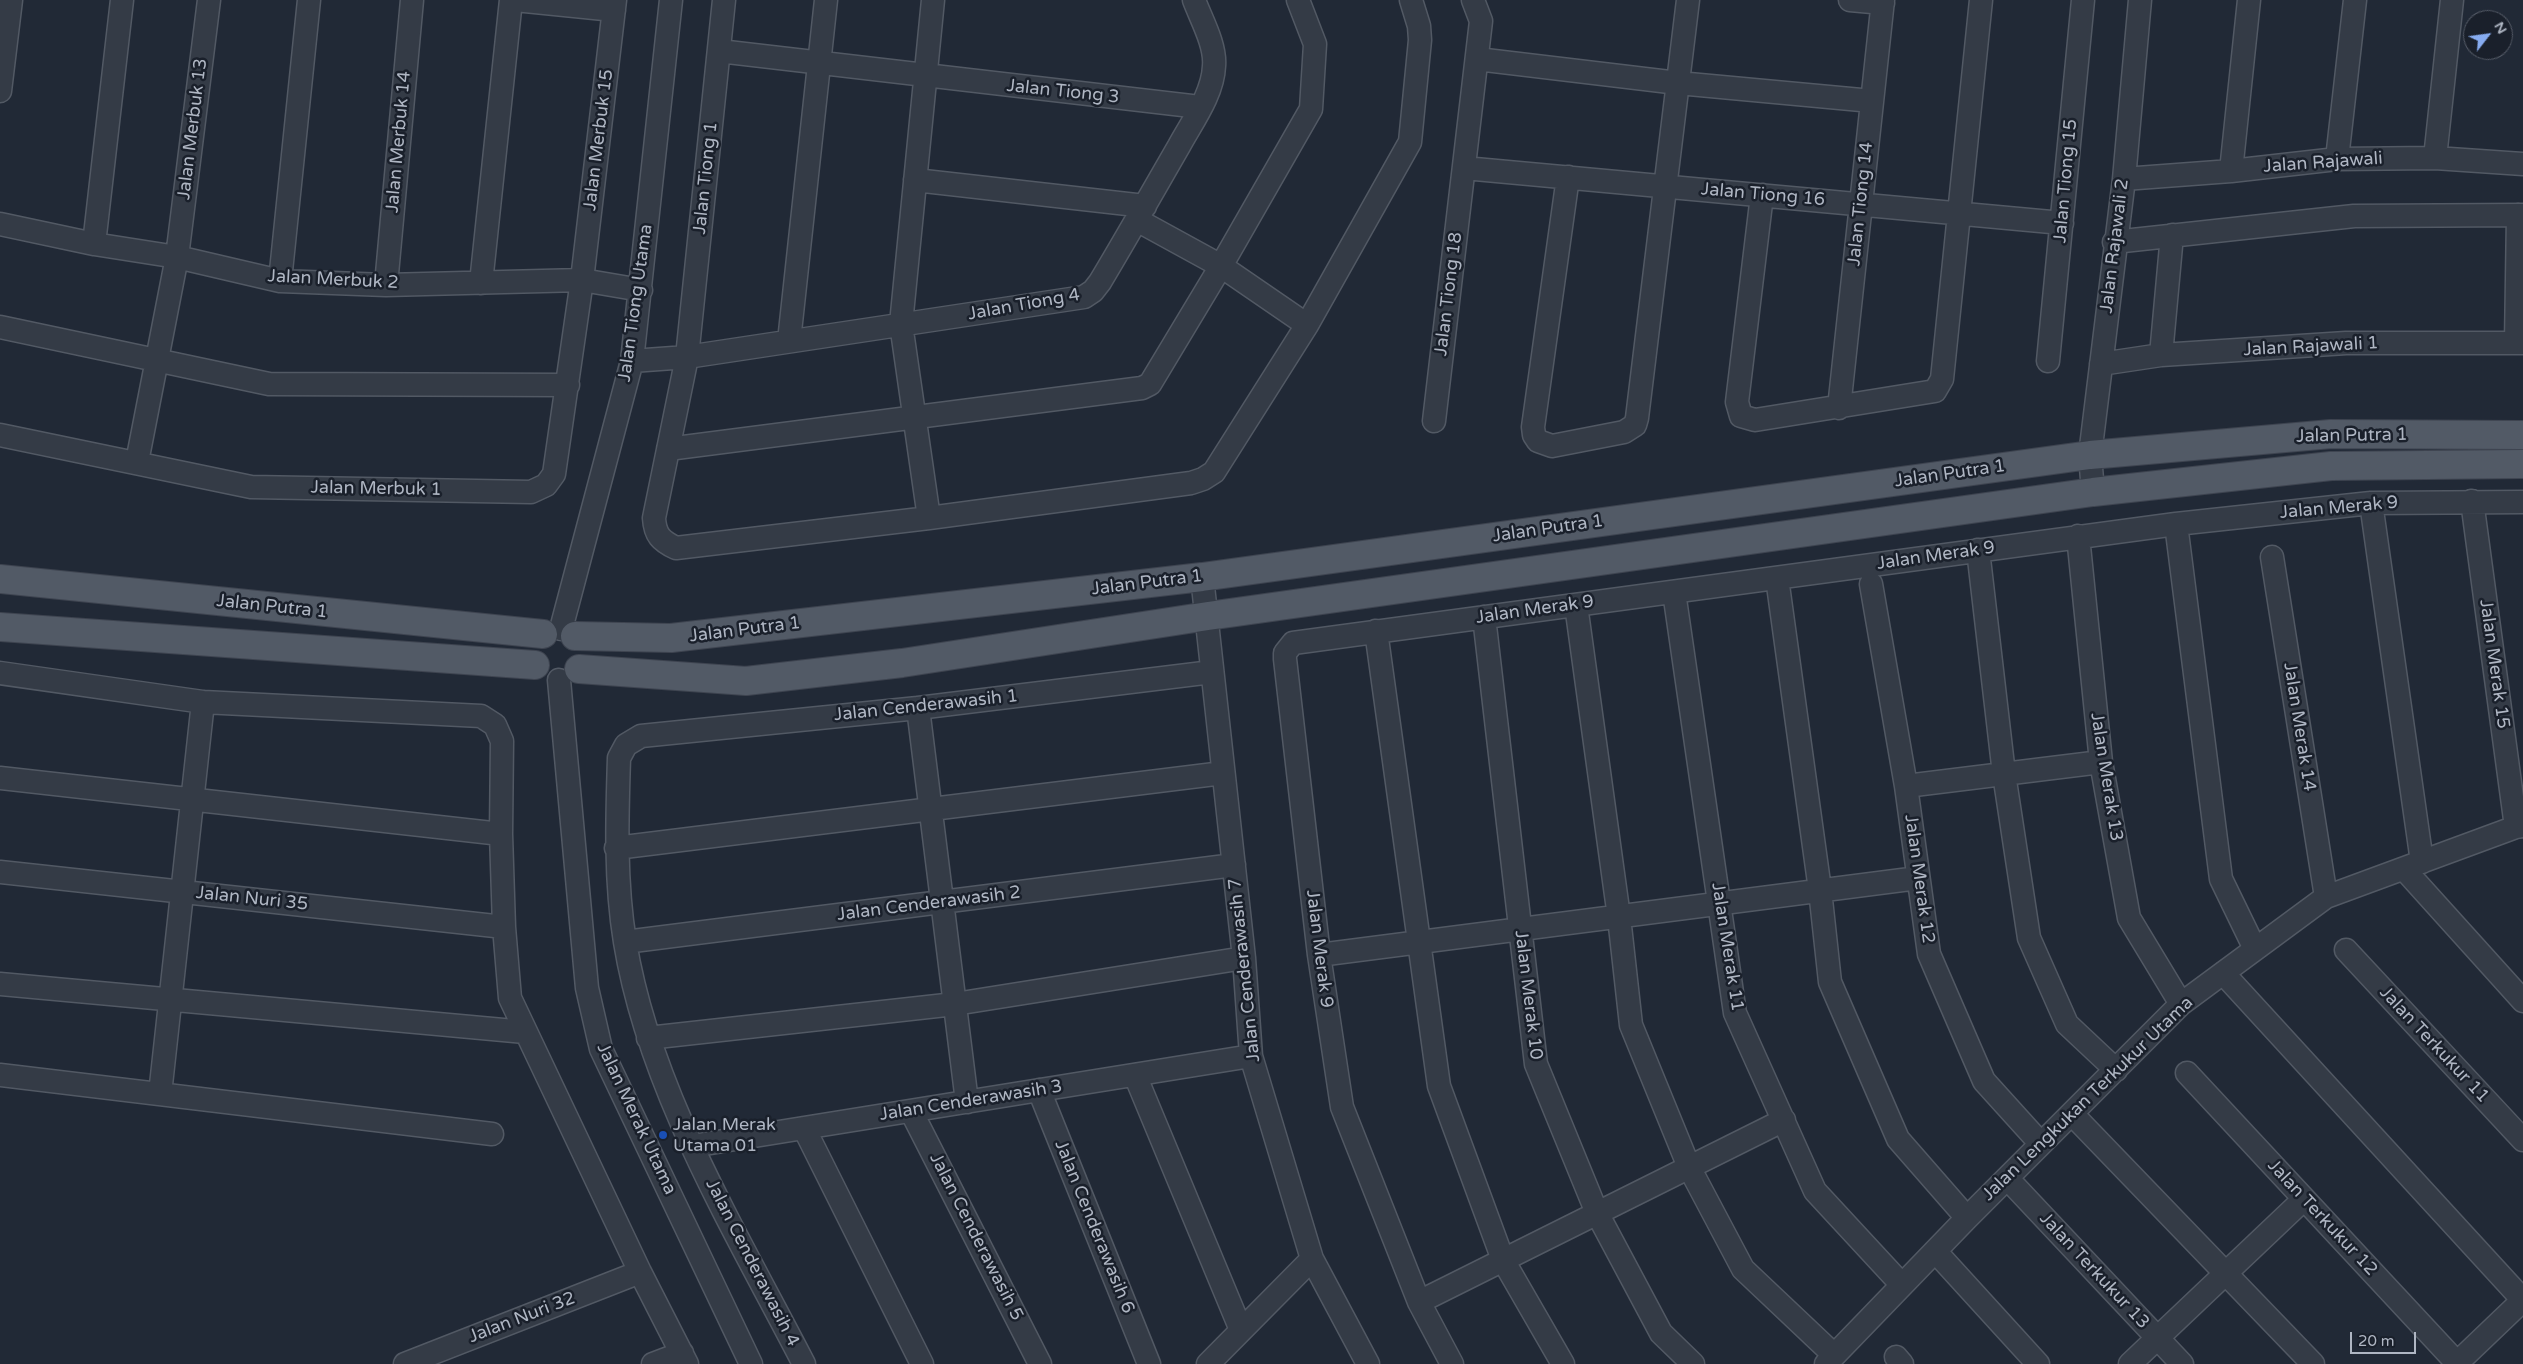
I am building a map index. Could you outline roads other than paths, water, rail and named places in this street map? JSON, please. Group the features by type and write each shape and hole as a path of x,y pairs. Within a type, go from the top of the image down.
{"main road":[{"name":"Jalan Putra 1","path":"0,579 560,633 671,638 1202,577 2090,455 2331,434 2523,435"},
{"name":"Jalan Putra 1","path":"569,675 746,682 902,663 1208,616 2093,492 2330,466 2523,464"},
{"path":"0,627 535,665"},
{"path":"560,633 582,646 583,658 569,675 541,673 535,665 533,654 536,643 560,633"}],"street":[{"path":"0,91 11,0"},
{"path":"94,244 122,0"},
{"name":"Jalan Merbuk 13","path":"137,462 177,257 208,0"},
{"path":"280,280 309,0"},
{"name":"Jalan Merbuk 14","path":"386,285 412,0"},
{"path":"481,283 511,0"},
{"path":"515,0 615,5"},
{"name":"Jalan Tiong Utama","path":"560,633 632,361 671,0"},
{"name":"Jalan Tiong 1","path":"724,0 687,357 654,524 655,530 662,542 676,548 929,518 1191,483 1203,479 1214,472 1308,325 1410,142 1420,40 1419,26 1411,0"},
{"path":"789,341 826,0"},
{"path":"929,518 901,324 933,0"},
{"name":"Jalan Tiong 4","path":"632,361 687,357 1084,297 1093,291 1100,282 1141,213 1200,107 1213,76 1215,63 1194,0"},
{"path":"668,450 914,419 1146,386 1154,380 1311,109 1315,44 1298,0"},
{"name":"Jalan Tiong 18","path":"1434,420 1481,21 1474,0"},
{"path":"1568,177 1533,427 1534,435 1538,441 1552,446 1624,432 1635,425 1688,0"},
{"path":"1850,0 1883,2"},
{"path":"1762,195 1737,409 1742,416 1755,420 1839,408 1928,394 1939,386 1981,0"},
{"name":"Jalan Tiong 15","path":"2048,361 2083,0"},
{"name":"Jalan Rajawali 2","path":"2093,492 2090,455 2114,242 2124,179 2140,0"},
{"path":"2231,171 2249,0"},
{"path":"2337,159 2355,0"},
{"path":"2435,158 2452,0"},
{"name":"Jalan Tiong 14","path":"1839,408 1883,2"},
{"name":"Jalan Merbuk 15","path":"582,280 615,5"},
{"name":"Jalan Tiong 3","path":"719,51 1200,107"},
{"path":"1477,59 1678,83 1872,101"},
{"name":"Jalan Rajawali","path":"2124,179 2231,171 2337,159 2435,158 2523,164"},
{"name":"Jalan Tiong 16","path":"1464,168 2062,223"},
{"path":"915,180 1141,213 1308,325"},
{"path":"2114,242 2354,216 2521,215 2520,343"},
{"name":"Jalan Merbuk 2","path":"0,224 94,244 177,257 280,280 386,285 582,280 641,290"},
{"path":"2161,355 2172,235"},
{"name":"Jalan Merbuk 1","path":"0,436 137,462 250,487 532,492 546,485 554,474 582,280"},
{"path":"0,327 269,384 568,385"},
{"name":"Jalan Rajawali 1","path":"2101,364 2161,355 2346,343 2520,343"},
{"name":"Jalan Merak 15","path":"2472,501 2521,830"},
{"name":"Jalan Merak 9","path":"1452,1364 1419,1302 1342,1107 1319,955 1285,653 1288,647 1298,641 2176,524 2371,503 2523,502"},
{"path":"2371,503 2413,865 2523,1001"},
{"path":"2176,524 2221,878 2255,950"},
{"name":"Jalan Merak 13","path":"2078,536 2101,762 2129,918 2181,1004"},
{"path":"1978,550 2004,774 2029,938 2067,1024 2116,1070"},
{"name":"Jalan Merak 14","path":"2272,557 2326,897"},
{"name":"Jalan Cenderawasih 7","path":"1202,577 1208,616 1212,672 1244,958 1250,1056 1312,1259 1361,1361"},
{"path":"1777,578 1820,890 1830,982 1898,1139 1967,1218"},
{"name":"Jalan Merak 12","path":"1871,584 1906,786 1930,954 1984,1081 2041,1144"},
{"name":"Jalan Merak 11","path":"1674,592 1735,1013 1815,1191 1902,1285"},
{"path":"1576,605 1619,917 1631,1025 1689,1167 1743,1269 1830,1360"},
{"name":"Jalan Merak 10","path":"1484,617 1536,1064 1597,1213 1661,1333 1693,1364"},
{"path":"1376,631 1439,1086 1503,1260 1563,1364"},
{"name":"Jalan Cenderawasih 1","path":"641,736 918,708 1212,672"},
{"path":"0,673 203,702 481,716 495,725 502,741 501,834 504,927 510,998 640,1272 684,1359 653,1364"},
{"name":"Jalan Merak Utama","path":"569,675 587,988 601,1049 751,1364"},
{"path":"160,1094 203,702"},
{"path":"918,708 967,1102"},
{"name":"Jalan Cenderawasih 4","path":"641,736 626,744 619,758 616,848 625,942 648,1038 692,1146 804,1364"},
{"path":"1906,786 2101,762"},
{"path":"616,848 1223,773"},
{"path":"0,778 192,801 501,834"},
{"name":"Jalan Lengkukan Terkukur Utama","path":"1830,1360 1934,1251 2181,1004 2326,897 2413,865 2521,830"},
{"name":"Jalan Cenderawasih 2","path":"625,942 1234,865"},
{"name":"Jalan Nuri 35","path":"0,872 504,927"},
{"path":"1319,955 1918,878"},
{"name":"Jalan Terkukur 11","path":"2346,950 2523,1140"},
{"path":"648,1038 955,1004 1244,958"},
{"path":"2223,973 2522,1303 2456,1364"},
{"path":"0,984 171,998 525,1032"},
{"name":"Jalan Cenderawasih 3","path":"692,1146 1250,1056"},
{"name":"Jalan Terkukur 12","path":"2187,1073 2456,1364"},
{"path":"1135,1074 1241,1330"},
{"path":"0,1075 492,1134"},
{"name":"Jalan Cenderawasih 6","path":"1039,1090 1149,1364"},
{"name":"Jalan Cenderawasih 5","path":"912,1111 1040,1364"},
{"path":"2072,1114 2313,1364"},
{"path":"1419,1302 1784,1120"},
{"path":"804,1128 922,1364"},
{"name":"Jalan Terkukur 13","path":"2007,1178 2182,1364"},
{"path":"2130,1364 2304,1199"},
{"path":"1934,1251 2038,1364"},
{"path":"1208,1364 1312,1259"},
{"name":"Jalan Nuri 32","path":"404,1364 640,1272"}],"place":[{"name":"Jalan Merak Utama 01","path":"663,1135"}]}
